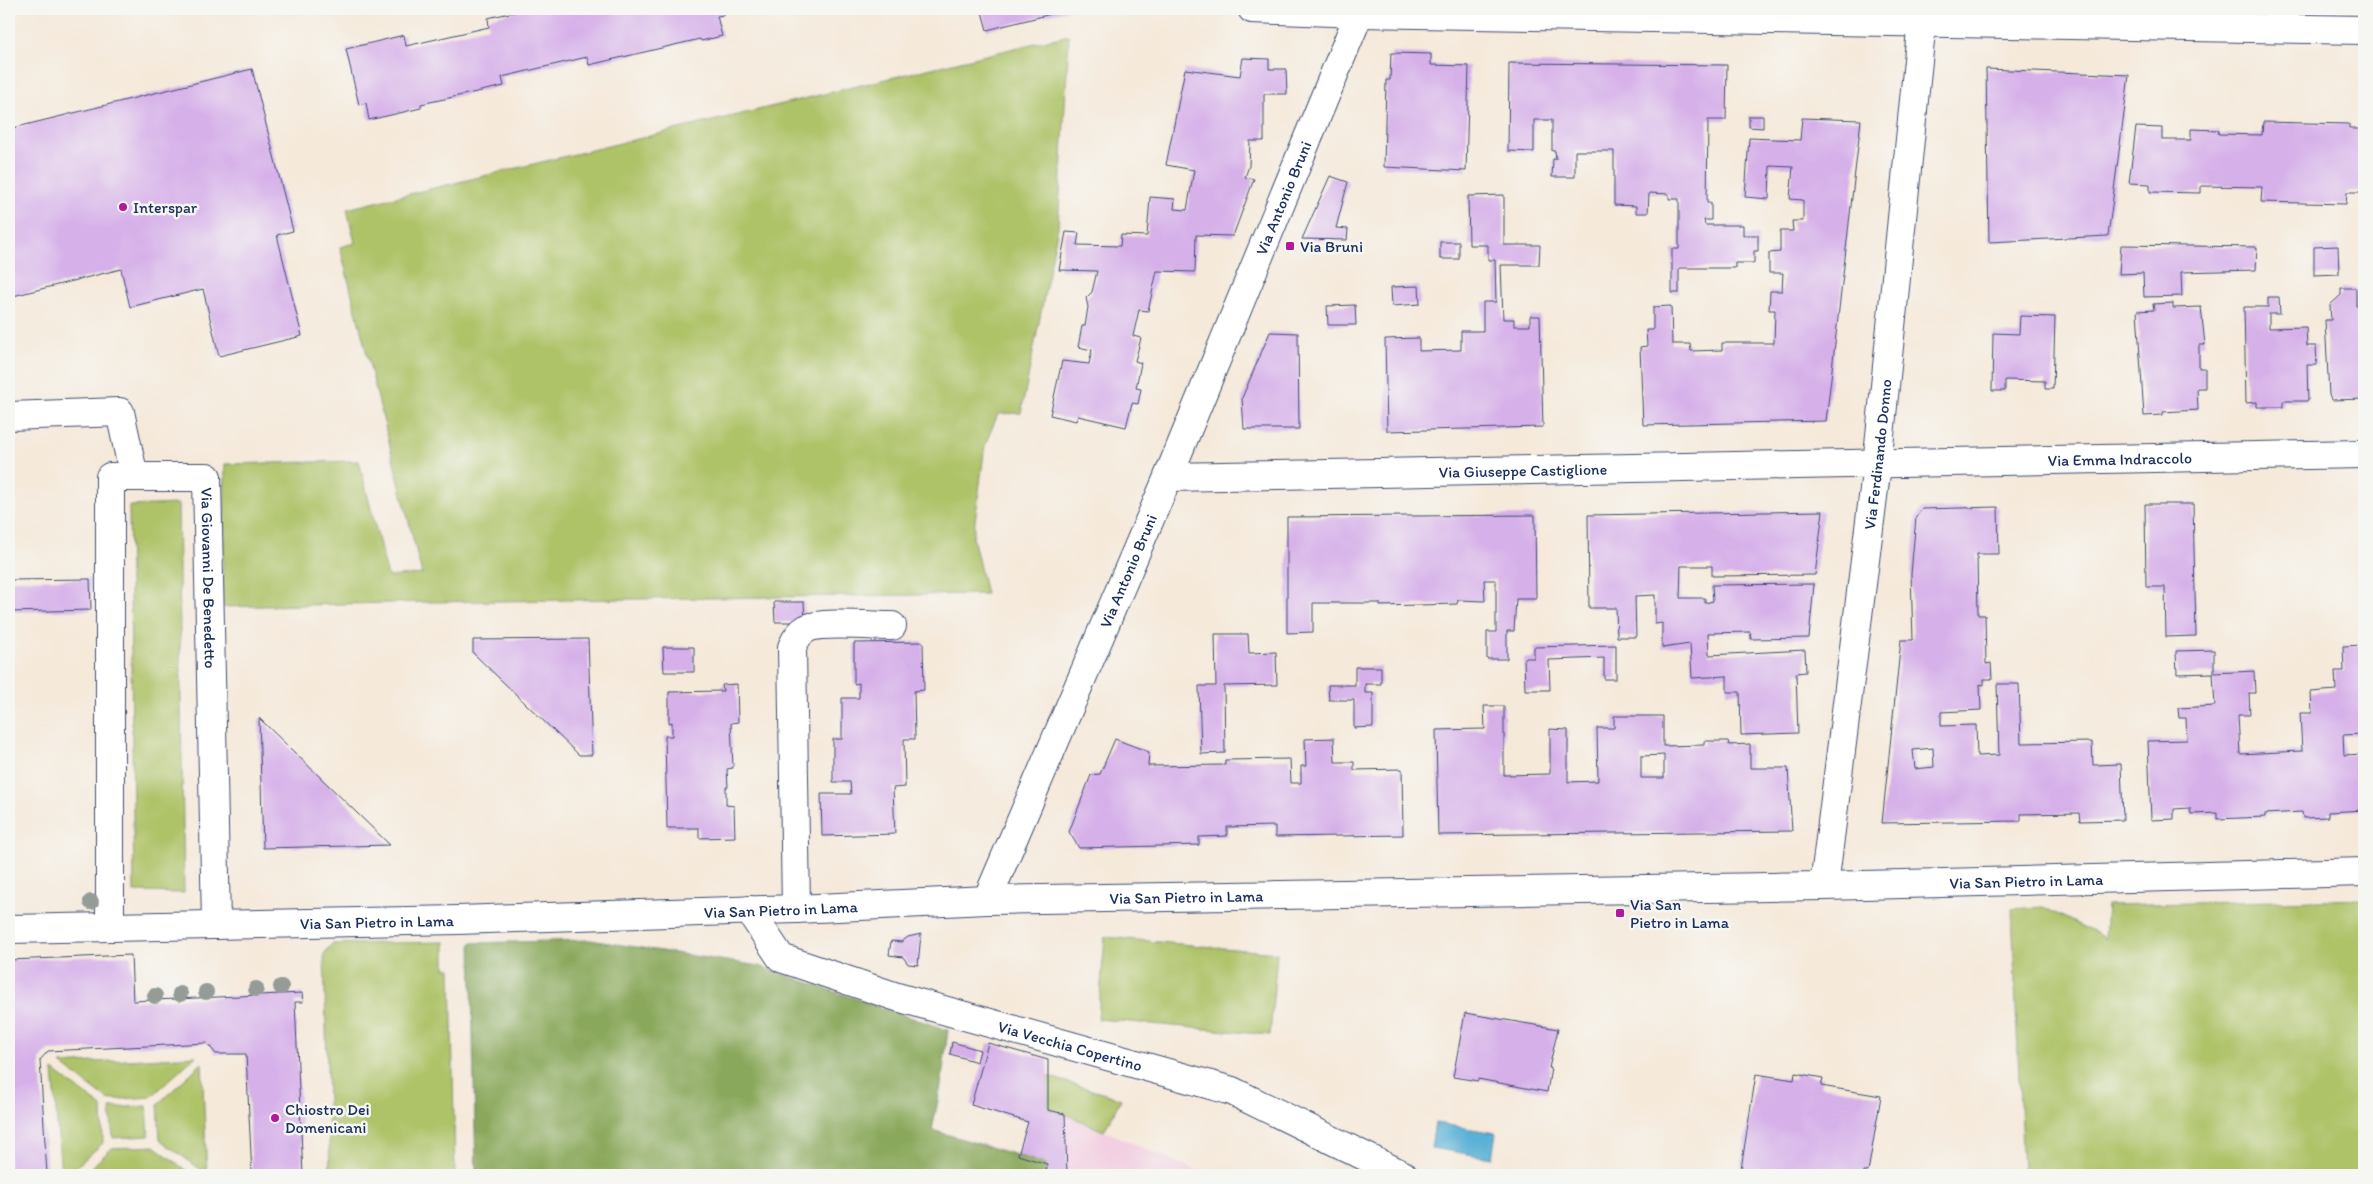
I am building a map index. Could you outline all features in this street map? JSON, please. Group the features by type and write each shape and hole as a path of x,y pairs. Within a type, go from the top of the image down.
{"street":[{"path":"1252,9 2364,30"},
{"name":"Via Antonio Bruni","path":"987,900 1168,477 1360,11"},
{"name":"Via Ferdinando Donno","path":"1824,886 1876,465 1922,22"},
{"path":"9,416 120,412 134,477"},
{"name":"Via Emma Indraccolo","path":"1876,465 2364,454"},
{"name":"Via Giuseppe Castiglione","path":"1168,477 1876,465"},
{"name":"Via Giovanni De Benedetto","path":"110,927 110,477 207,477 216,924"},
{"path":"796,909 792,647 797,637 806,628 892,626"},
{"name":"Via San Pietro in Lama","path":"9,929 796,909 987,900 1824,886 2364,872"},
{"name":"Via Vecchia Copertino","path":"748,910 781,958 896,997 1232,1091 1403,1175"}],"shaded area":[{"path":"1048,1110 1065,1114 1207,1175 1047,1175"}],"green space":[{"path":"1069,35 1058,227 1021,413 998,414 985,445 973,537 986,594 222,607 225,464 359,461 388,577 422,574 340,247 355,243 347,209"},
{"path":"178,504 184,893 134,892 129,506"},
{"path":"2364,899 2364,1175 2023,1175 2012,909 2043,907 2105,938 2107,905"},
{"path":"1105,937 1277,953 1270,1035 1098,1019"},
{"path":"590,940 759,966 948,1030 941,1086 932,1130 1047,1164 1046,1175 476,1175 471,943"},
{"path":"445,942 445,968 451,968 455,1175 330,1175 324,954 332,944"},
{"path":"196,1056 151,1097 108,1100 61,1064"},
{"path":"202,1063 207,1174 160,1140 158,1104"},
{"path":"53,1070 102,1107 103,1143 67,1175 61,1175"},
{"path":"1047,1076 1121,1099 1104,1131 1065,1114 1048,1110"},
{"path":"147,1106 149,1136 113,1138 110,1108"},
{"path":"154,1146 192,1175 83,1175 112,1148"}],"water":[{"path":"1435,1123 1496,1133 1492,1158 1431,1148"}],"building":[{"path":"527,9 722,9 724,15 717,16 722,36 701,41 700,39 589,65 587,57 502,77 504,86 421,104 421,108 369,120 366,103 359,105 346,49 404,35 406,46 489,27 488,18"},
{"path":"994,9 1071,9 987,30 982,12"},
{"path":"1391,53 1431,54 1431,65 1469,66 1466,171 1384,167 1386,80 1390,80"},
{"path":"1243,58 1269,59 1269,69 1286,69 1287,94 1264,94 1264,141 1250,141 1249,166 1245,177 1254,179 1233,236 1196,235 1195,272 1157,271 1148,311 1139,310 1133,336 1141,338 1135,361 1141,363 1136,388 1141,389 1138,404 1132,403 1126,427 1078,416 1076,421 1050,415 1062,361 1089,364 1092,350 1078,347 1082,326 1085,326 1088,307 1086,298 1092,292 1097,271 1059,270 1066,232 1079,233 1077,245 1120,246 1121,235 1147,236 1150,197 1175,199 1174,209 1187,210 1194,170 1166,165 1185,69 1240,76"},
{"path":"1509,63 1727,65 1726,120 1708,120 1707,203 1711,203 1711,220 1704,220 1705,225 1743,225 1743,235 1758,235 1758,251 1754,251 1754,263 1735,263 1735,268 1679,268 1679,293 1672,293 1672,249 1679,249 1679,199 1669,199 1669,194 1649,193 1648,213 1636,213 1636,206 1614,205 1614,151 1575,151 1575,177 1552,177 1553,159 1556,159 1555,151 1552,151 1552,120 1534,120 1534,152 1508,151"},
{"path":"252,69 293,231 277,235 302,336 219,356 203,289 130,307 121,269 9,297 9,129"},
{"path":"1986,69 2129,75 2108,236 1989,242"},
{"path":"1749,116 1763,116 1763,128 1749,127"},
{"path":"1802,118 1861,120 1826,421 1643,425 1640,347 1647,346 1646,330 1653,330 1653,307 1671,306 1672,344 1690,344 1691,351 1722,350 1722,343 1774,343 1775,310 1769,310 1770,291 1782,291 1783,273 1769,273 1769,253 1780,252 1780,231 1793,231 1792,221 1803,221 1803,200 1790,199 1793,167 1770,166 1769,199 1745,197 1749,138 1800,140"},
{"path":"2263,122 2349,124 2349,129 2364,129 2364,192 2347,192 2346,204 2261,202 2262,187 2201,186 2201,193 2150,192 2150,184 2129,183 2136,127 2162,128 2162,140 2191,140 2191,129 2219,130 2218,134 2262,135"},
{"path":"1330,176 1348,182 1336,228 1348,229 1347,240 1302,239"},
{"path":"1504,195 1504,245 1540,245 1539,265 1501,265 1503,319 1514,319 1514,326 1530,326 1530,316 1540,316 1543,427 1387,431 1385,339 1419,338 1419,351 1461,350 1461,331 1483,331 1483,302 1496,302 1495,260 1488,260 1488,245 1469,245 1468,196"},
{"path":"1440,242 1459,242 1459,259 1440,259"},
{"path":"2121,245 2257,247 2256,270 2181,272 2182,296 2144,297 2143,273 2119,274"},
{"path":"2338,246 2339,274 2314,275 2314,247"},
{"path":"1419,286 1420,304 1392,306 1391,287"},
{"path":"2341,288 2356,288 2356,306 2364,306 2364,399 2332,400 2329,395 2325,320 2331,320 2330,305 2341,295"},
{"path":"2268,297 2279,297 2280,314 2269,314 2269,328 2306,327 2307,346 2316,346 2317,365 2307,365 2308,401 2283,401 2283,407 2257,407 2257,402 2246,403 2244,307 2268,307"},
{"path":"2173,303 2173,308 2201,307 2205,345 2199,345 2199,368 2205,368 2205,388 2197,388 2198,410 2163,412 2163,415 2144,416 2137,311 2154,310 2153,304"},
{"path":"1355,305 1356,325 1328,325 1327,306"},
{"path":"2020,316 2055,317 2053,389 2045,389 2045,381 2005,380 2005,391 1992,391 1993,333 2019,334"},
{"path":"1270,332 1298,333 1299,429 1244,429 1242,398"},
{"path":"2145,504 2193,504 2196,636 2166,637 2165,587 2146,587"},
{"path":"1998,507 1999,554 1977,554 1978,615 1985,615 1986,664 1991,663 1992,679 1984,679 1984,685 1980,684 1981,710 1941,712 1941,726 1976,725 1977,756 1999,755 1997,684 2019,684 2021,743 2092,742 2093,765 2121,764 2123,820 2080,821 2079,813 2021,814 2021,821 1882,823 1901,640 1913,640 1911,574 1916,517 1922,509","holes":["1933,748 1934,767 1915,769 1913,750"]},
{"path":"1823,511 1815,575 1712,576 1712,566 1681,566 1680,598 1705,598 1705,603 1713,601 1712,585 1814,584 1809,638 1751,639 1750,632 1708,633 1709,655 1805,650 1806,672 1796,673 1798,733 1741,735 1740,692 1727,692 1727,676 1692,678 1690,644 1662,648 1662,623 1655,624 1655,595 1635,596 1636,637 1617,637 1616,608 1589,608 1588,515"},
{"path":"1535,515 1536,599 1516,599 1514,631 1507,631 1507,659 1487,659 1487,632 1496,632 1496,580 1484,580 1485,601 1458,600 1457,604 1380,606 1380,603 1313,603 1313,632 1287,633 1287,517"},
{"path":"90,579 91,610 9,612 9,580"},
{"path":"774,602 804,602 805,622 775,622"},
{"path":"1215,634 1248,634 1249,653 1276,652 1277,685 1224,686 1225,753 1201,754 1199,686 1216,686"},
{"path":"588,639 592,755 579,755 473,653 473,640"},
{"path":"923,642 924,690 914,691 915,739 904,739 905,787 893,788 895,834 822,836 821,794 851,794 850,782 833,782 833,739 842,739 842,698 859,698 859,683 854,684 854,643"},
{"path":"1616,645 1616,679 1604,679 1604,658 1549,660 1550,690 1525,690 1524,658 1534,658 1534,647"},
{"path":"2364,645 2364,734 2343,735 2344,755 2364,754 2364,810 2328,812 2328,817 2303,818 2302,812 2265,814 2265,817 2217,819 2217,813 2191,814 2190,808 2174,809 2174,819 2151,820 2148,741 2187,740 2186,718 2179,718 2178,708 2215,706 2213,673 2177,674 2176,651 2214,650 2214,673 2254,671 2255,693 2249,693 2250,715 2238,715 2240,754 2302,751 2300,713 2312,713 2311,692 2336,690 2335,671 2344,671 2343,646"},
{"path":"663,647 694,647 694,672 664,672"},
{"path":"1355,667 1381,667 1381,684 1365,684 1365,693 1373,693 1373,727 1354,728 1354,700 1329,700 1328,685 1355,685"},
{"path":"737,684 738,722 731,723 733,768 727,769 728,787 726,787 726,805 734,806 735,837 699,838 699,828 667,828 665,736 672,736 672,722 669,723 669,692 723,691 722,685"},
{"path":"1484,706 1504,706 1504,775 1550,774 1550,729 1568,730 1568,782 1598,781 1597,728 1614,728 1614,716 1663,716 1663,746 1704,745 1704,741 1728,741 1729,745 1750,744 1750,768 1788,768 1792,831 1438,835 1436,730 1485,729","holes":["1664,755 1664,778 1641,778 1641,756"]},
{"path":"259,718 390,845 263,848"},
{"path":"1334,738 1335,762 1354,762 1354,770 1402,769 1403,835 1275,837 1275,826 1227,827 1227,836 1199,837 1199,845 1079,848 1069,832 1091,775 1100,774 1115,739 1149,752 1148,766 1225,765 1225,760 1290,759 1291,783 1301,783 1301,766 1306,766 1305,739"},
{"path":"921,934 918,965 908,964 903,957 889,955 891,941 901,942 908,937"},
{"name":"Chiostro Dei Domenicani","path":"131,955 133,1001 302,993 303,1002 295,1002 303,1175 252,1175 246,1054 216,1054 207,1043 48,1051 40,1060 47,1175 9,1175 9,960"},
{"path":"1465,1013 1558,1029 1549,1068 1551,1068 1547,1092 1478,1079 1478,1081 1453,1077"},
{"path":"952,1042 980,1050 977,1062 950,1054"},
{"path":"988,1043 1048,1060 1048,1110 1065,1114 1067,1175 1046,1175 1047,1164 1018,1155 1028,1122 971,1105"},
{"path":"1795,1073 1823,1078 1821,1086 1881,1096 1868,1172 1864,1172 1864,1175 1740,1175 1756,1074 1794,1080"}],"place":[{"name":"Interspar","path":"123,207"},
{"name":"Via Bruni","path":"1290,246"},
{"name":"Via San Pietro in Lama","path":"1620,913"},
{"name":"Chiostro Dei Domenicani","path":"275,1118"}]}
